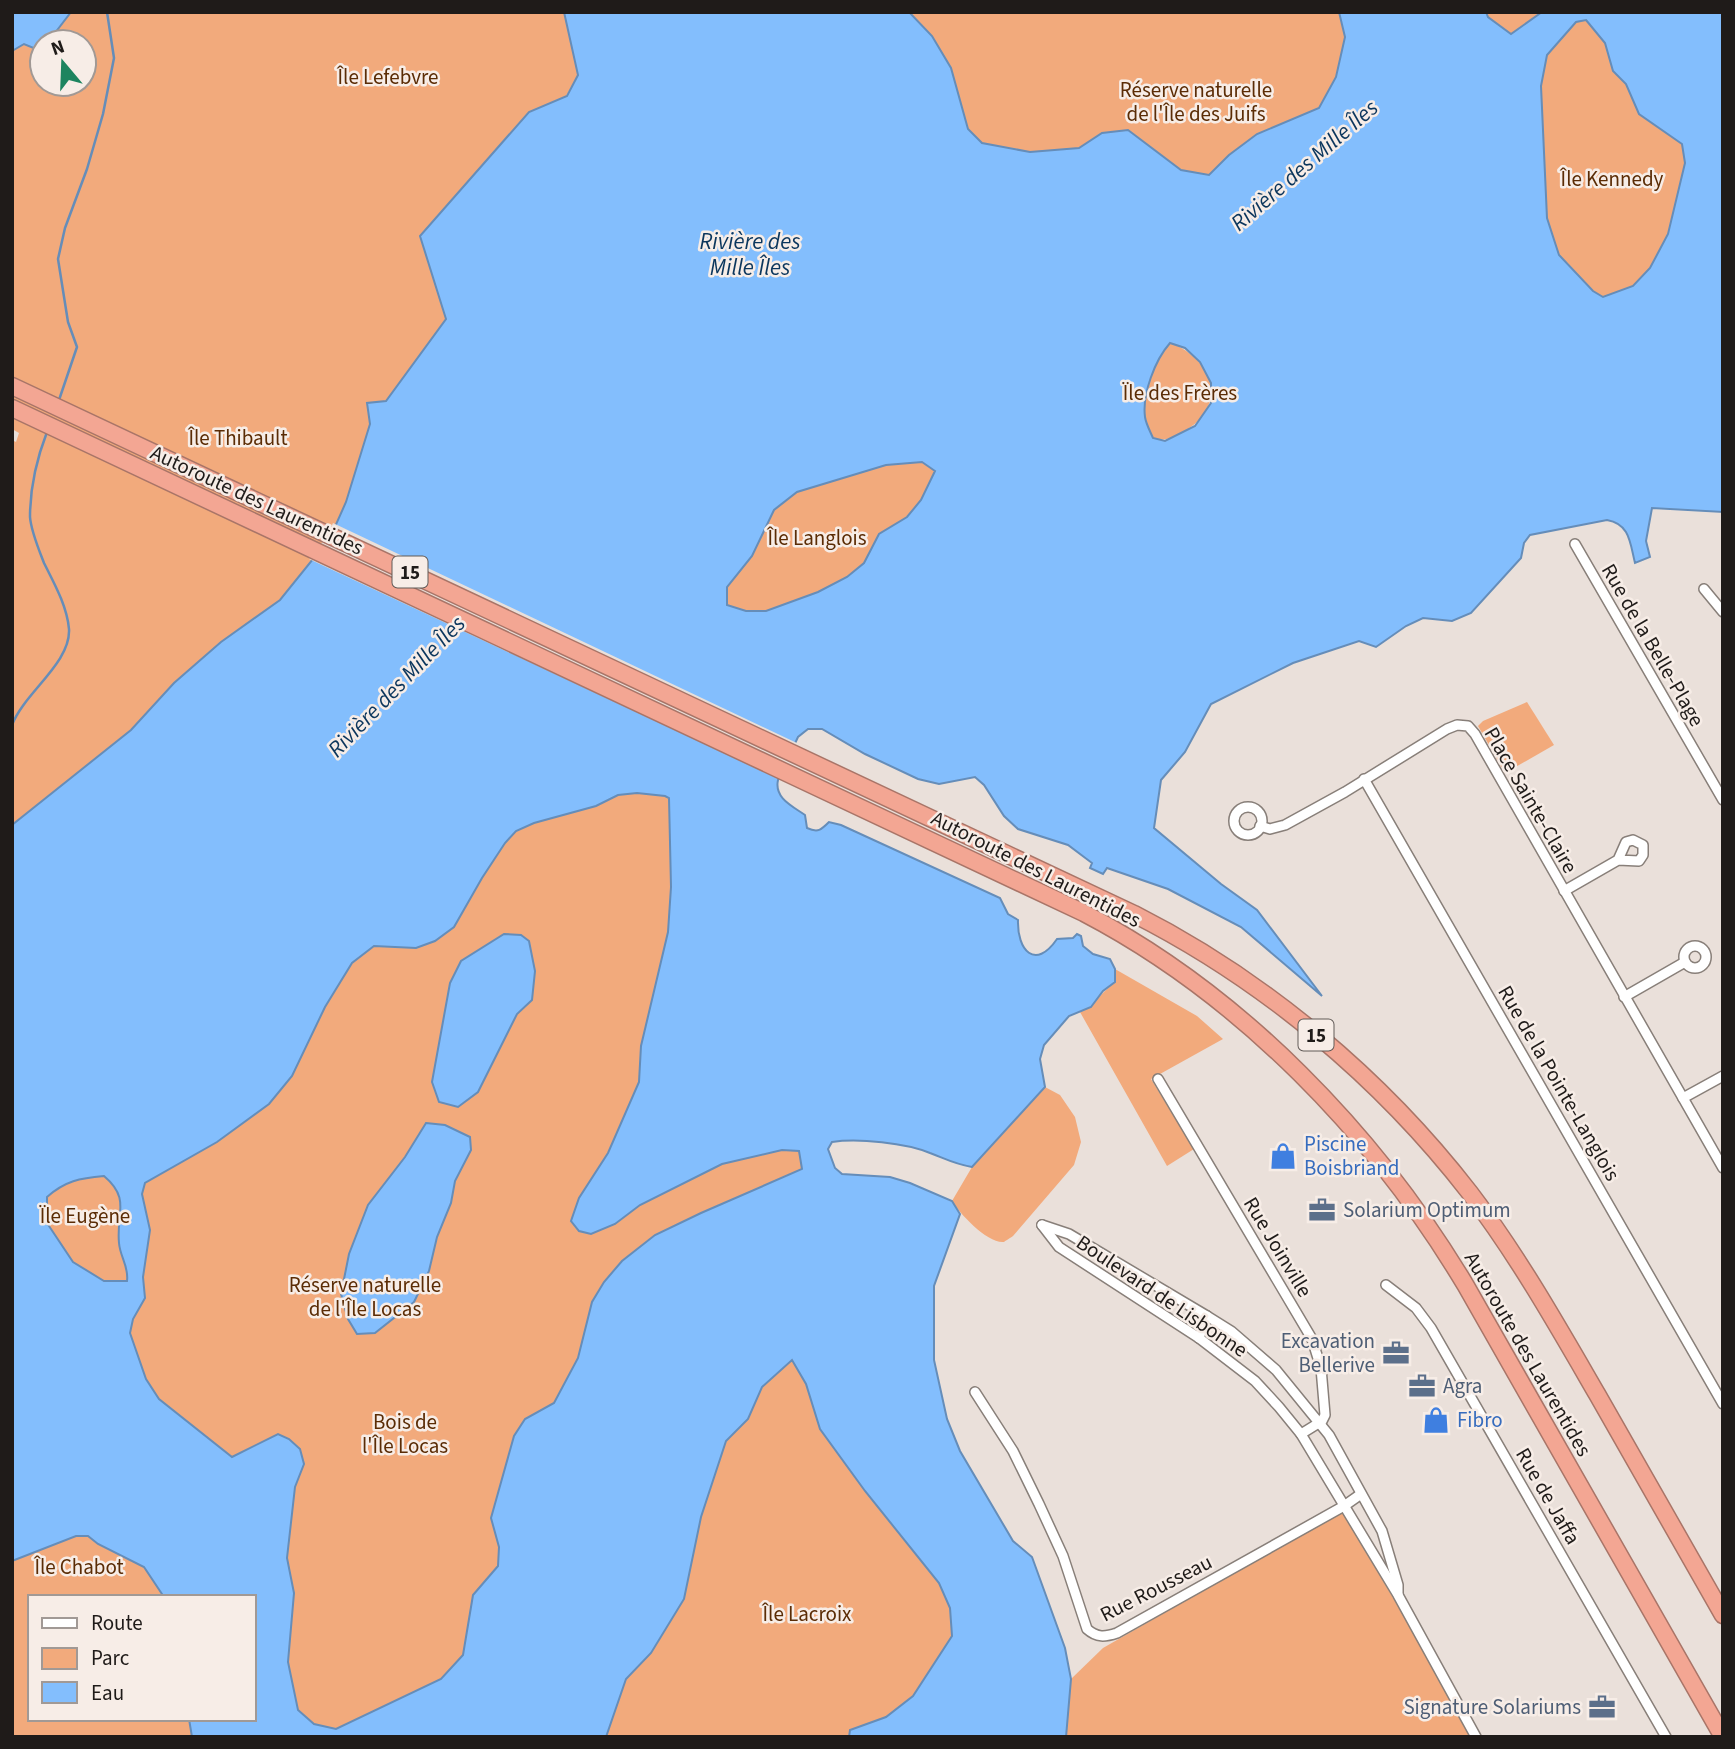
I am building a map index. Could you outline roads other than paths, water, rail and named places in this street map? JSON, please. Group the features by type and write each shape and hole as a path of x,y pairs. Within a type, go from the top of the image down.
{"highway":[{"name":"Autoroute des Laurentides","path":"12,386 1166,930 1251,985 1310,1029 1353,1067 1432,1147 1469,1192 1508,1246 1560,1329 1723,1615"},
{"name":"Autoroute des Laurentides","path":"12,408 982,863 1112,928 1232,1013 1293,1067 1329,1104 1398,1185 1456,1269 1723,1737"}],"street":[{"name":"Rue de la Belle-Plage","path":"1574,544 1723,800"},
{"path":"1704,589 1723,612"},
{"name":"Place Sainte-Claire","path":"1364,779 1452,726 1468,726 1723,1168"},
{"path":"1260,826 1268,829 1285,825 1364,779"},
{"name":"Rue de la Pointe-Langlois","path":"1364,779 1723,1404"},
{"name":"Place Sainte-Claire","path":"1564,891 1618,860"},
{"path":"1624,996 1685,962"},
{"path":"1683,1098 1723,1076"},
{"name":"Rue Joinville","path":"1158,1079 1312,1339 1321,1368 1325,1415 1319,1423"},
{"name":"Boulevard de Lisbonne","path":"1398,1595 1398,1585 1382,1531 1329,1435 1276,1370 1231,1331 1207,1316 1069,1234 1042,1225 1059,1247 1199,1338 1255,1381 1279,1407 1301,1434 1398,1595 1476,1737"},
{"name":"Rue de Jaffa","path":"1386,1285 1409,1302 1431,1328 1666,1737"},
{"path":"1199,1338 1207,1316"},
{"name":"Rue Rousseau","path":"975,1392 1013,1451 1034,1493 1063,1556 1087,1629 1094,1636 1105,1637 1117,1633 1361,1494"},
{"path":"1301,1434 1319,1423"}],"water":[{"path":"12,12 71,12 59,28 28,28 28,46 24,44 12,51"},
{"name":"Rivière des Mille Îles","path":"564,12 909,12 932,36 951,68 968,129 982,143 1030,152 1079,148 1102,133 1128,130 1181,170 1209,175 1229,155 1257,134 1319,108 1336,77 1345,37 1339,12 1486,12 1488,17 1511,34 1542,12 1723,12 1723,512 1652,508 1646,541 1650,557 1635,563 1628,536 1615,522 1607,520 1530,535 1524,543 1521,558 1471,613 1452,621 1423,618 1406,626 1376,647 1359,641 1293,663 1211,704 1185,752 1161,780 1154,828 1257,910 1322,996 1241,927 1168,889 1107,868 1103,874 1090,868 1092,863 1068,845 1018,829 1004,816 984,785 975,777 939,784 918,779 865,754 822,729 808,729 798,737 778,780 781,797 805,815 807,828 819,830 829,822 841,825 1000,898 1008,914 1018,920 1021,940 1029,953 1041,954 1057,939 1073,938 1077,934 1081,936 1083,946 1093,954 1110,959 1115,969 1115,982 1103,991 1091,1007 1069,1016 1044,1045 1040,1059 1045,1087 972,1167 920,1149 882,1142 832,1142 828,1149 835,1168 842,1174 890,1177 910,1183 952,1201 960,1214 934,1286 934,1360 947,1419 960,1451 1013,1541 1032,1557 1065,1648 1071,1679 1066,1737 849,1737 850,1730 886,1717 913,1696 952,1636 950,1608 939,1583 865,1491 820,1429 806,1384 792,1360 762,1387 748,1419 726,1441 701,1517 684,1599 651,1653 626,1679 606,1737 192,1737 189,1721 256,1721 256,1595 163,1595 144,1567 98,1544 88,1536 76,1536 12,1561 12,825 131,730 174,683 221,642 280,600 330,538 346,502 370,424 367,403 386,401 446,319 420,236 529,112 567,96 578,75","holes":["1586,20 1605,43 1613,71 1626,84 1639,114 1682,144 1685,163 1668,234 1650,268 1633,286 1603,297 1593,291 1559,255 1547,218 1541,86 1547,55 1576,22","1170,343 1185,348 1200,362 1211,383 1211,403 1195,426 1165,441 1153,438 1146,420 1145,408 1151,378","922,462 935,471 921,500 907,517 879,534 864,563 847,577 818,592 766,611 746,611 727,605 727,587 752,556 774,510 797,492 886,465","637,793 669,798 671,887 668,932 641,1046 639,1082 608,1153 579,1198 571,1221 579,1231 591,1234 615,1224 640,1205 722,1164 782,1150 799,1151 802,1169 655,1235 622,1261 604,1282 592,1302 578,1358 554,1403 525,1419 514,1436 491,1518 499,1547 498,1566 473,1595 463,1655 441,1679 336,1729 314,1724 298,1710 288,1662 294,1593 287,1558 295,1487 304,1464 300,1449 278,1434 232,1457 159,1399 146,1379 130,1333 133,1319 145,1298 143,1277 150,1230 142,1194 145,1183 217,1142 269,1104 292,1076 325,1007 352,963 374,946 416,948 435,941 454,927 482,878 516,831 534,823 596,806 618,795","104,1176 120,1199 119,1243 127,1281 104,1281 73,1262 47,1223 47,1197 73,1181"]},
{"path":"504,934 521,935 529,941 535,971 532,1000 517,1014 478,1092 458,1107 439,1102 432,1082 450,983 461,961"},
{"path":"426,1123 445,1125 470,1137 471,1150 455,1181 451,1203 437,1237 429,1271 414,1302 375,1333 357,1334 348,1319 341,1294 349,1254 368,1205 405,1157"}],"waterway":[{"path":"59,400 77,347 68,322 58,259 65,228 87,169 103,114 114,58 107,12"},
{"path":"12,725 26,701 55,666 68,642 66,612 44,563 30,517 35,473 47,432"}],"place":[{"name":"Piscine Boisbriand","path":"1283,1156"},
{"name":"Solarium Optimum","path":"1322,1210"},
{"name":"Excavation Bellerive","path":"1396,1353"},
{"name":"Agra","path":"1422,1386"},
{"name":"Fibro","path":"1436,1420"},
{"name":"Signature Solariums","path":"1602,1707"}],"park label":[{"name":"Île Lefebvre","path":"388,77"},
{"name":"Réserve naturelle de l'Île des Juifs","path":"1196,102"},
{"name":"Île Kennedy","path":"1612,179"},
{"name":"Ïle des Frères","path":"1180,393"},
{"name":"Île Thibault","path":"238,438"},
{"name":"Île Langlois","path":"817,538"},
{"name":"Ïle Eugène","path":"85,1216"},
{"name":"Réserve naturelle de l'Île Locas","path":"365,1297"},
{"name":"Bois de l'Île Locas","path":"405,1434"},
{"name":"Île Chabot","path":"79,1567"},
{"name":"Île Lacroix","path":"807,1614"}]}
